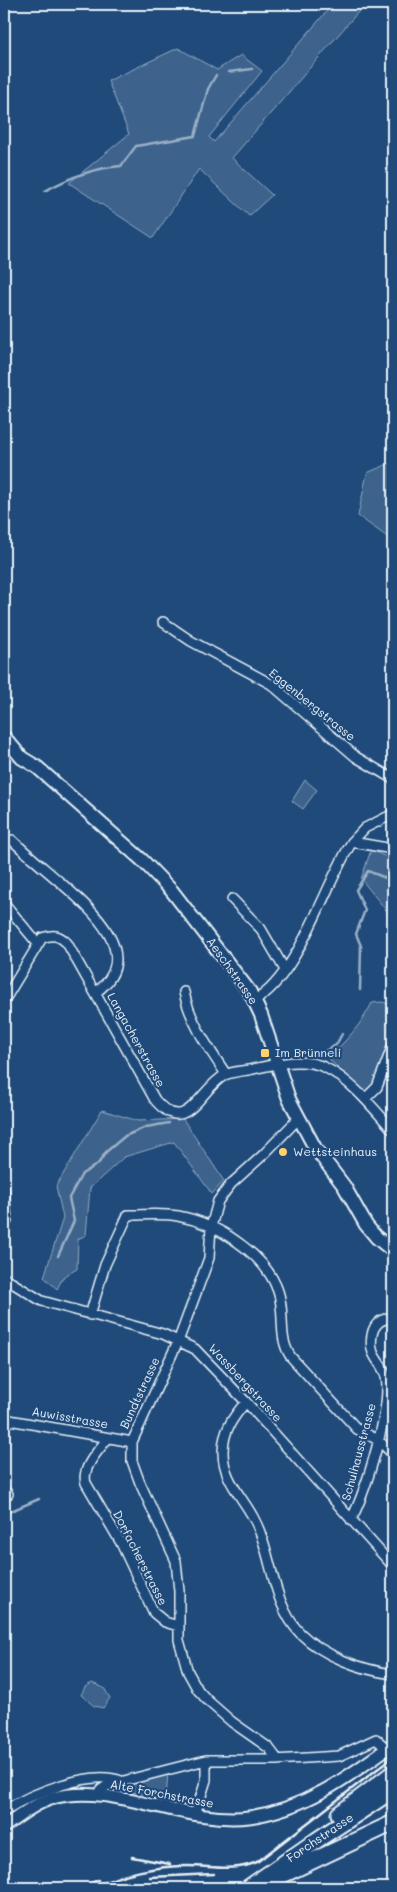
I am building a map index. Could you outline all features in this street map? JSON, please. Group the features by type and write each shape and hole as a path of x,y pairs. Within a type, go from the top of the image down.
{"highway":[{"path":"257,1885 324,1825 393,1773"},
{"name":"Forchstrasse","path":"257,1885 393,1790"},
{"name":"Forchstrasse","path":"257,1885 393,1797"},
{"path":"257,1885 393,1823"}],"main road":[{"name":"Aeschstrasse","path":"4,738 22,758 37,767 142,860 172,891 255,1000 289,1099 299,1118 323,1161 344,1186 366,1225 376,1237 393,1251"}],"street":[{"name":"Eggenbergstrasse","path":"163,622 191,641 271,684 356,757 393,779"},
{"path":"255,1000 270,990 285,970 352,842 364,828 393,814"},
{"path":"12,840 94,913 107,930 115,953 114,969 106,985 95,992"},
{"path":"352,842 393,849"},
{"path":"232,900 260,929 285,970"},
{"path":"4,903 38,944 4,1001"},
{"name":"Langacherstrasse","path":"38,944 42,938 50,935 60,936 67,943 154,1100 163,1110 176,1115 190,1110 226,1074"},
{"path":"184,992 187,1007 195,1023 226,1074 302,1062 325,1067 365,1099 393,1130"},
{"path":"365,1099 377,1087 393,1044"},
{"name":"Bundtstrasse","path":"278,1760 269,1748 232,1722 198,1690 188,1672 179,1640 179,1591 176,1561 132,1461 132,1442 179,1339 208,1258 211,1227 218,1201 231,1184 263,1156 299,1118"},
{"path":"4,1146 6,1163 4,1164"},
{"path":"4,1188 7,1221"},
{"path":"90,1315 105,1265 128,1215 178,1216 211,1227 235,1241 264,1266 278,1290 282,1305 282,1339 285,1348 357,1429 378,1440 393,1454"},
{"name":"Wassbergstrasse","path":"4,1278 42,1301 179,1339 195,1349 246,1402 393,1566"},
{"name":"Schulhausstrasse","path":"351,1520 367,1478 386,1406 386,1378 374,1358 372,1334 374,1326 380,1321 393,1318"},
{"path":"246,1402 226,1430 223,1453 224,1466 234,1490 252,1516 264,1539 278,1591 288,1615 300,1633 326,1651 348,1662 393,1674"},
{"name":"Auwisstrasse","path":"4,1419 132,1442"},
{"name":"Dorfacherstrasse","path":"108,1438 84,1474 86,1483 121,1543 154,1613 165,1622 178,1626"},
{"path":"102,1796 101,1790 104,1787 192,1762 206,1760 278,1760 339,1756 376,1739 390,1746"},
{"name":"Alte Forchstrasse","path":"4,1827 24,1812 57,1797 85,1794 196,1815 222,1818 248,1817 297,1805 341,1782 390,1746"},
{"path":"196,1815 206,1780 206,1760"},
{"path":"4,1811 23,1799 55,1786 111,1778 121,1782"}],"shaded area":[{"path":"333,4 365,4 232,158 272,195 249,216 199,169 153,238 69,183 129,134 108,81 178,48 217,70 241,55 262,71 209,137 214,142"},
{"path":"393,462 393,541 358,516 367,473"},
{"path":"305,780 317,790 303,809 292,801"},
{"path":"371,850 393,860 393,919 361,879"},
{"path":"382,1002 393,1005 392,1044 377,1084 365,1095 328,1058 353,1032 372,1003"},
{"path":"102,1110 138,1121 183,1119 224,1181 212,1194 174,1142 124,1157 90,1188 86,1235 78,1239 77,1269 64,1276 57,1289 44,1277 63,1218 56,1186"},
{"path":"92,1683 104,1688 110,1698 103,1708 94,1706 81,1695 85,1687"},
{"path":"168,1773 166,1798 125,1791 125,1784"}],"waterway":[{"path":"229,72 252,69"},
{"path":"45,191 82,174 121,166 136,146 195,136 208,89 216,75"},
{"path":"360,990 361,946 356,934 365,910 356,890 368,871 393,881"},
{"path":"323,1052 336,1045 342,1034"},
{"path":"58,1256 74,1221 69,1198 82,1174 98,1164 106,1152 125,1136 146,1127 169,1123"},
{"path":"4,1514 39,1499"}],"railway":[{"path":"93,1888 127,1874 164,1867 231,1868 257,1862 393,1757"},
{"path":"132,1857 170,1864"},
{"path":"150,1877 214,1874"},
{"path":"81,1888 98,1880"}],"place":[{"name":"Im Brünneli","path":"265,1053"},
{"name":"Wettsteinhaus","path":"283,1152"}]}
